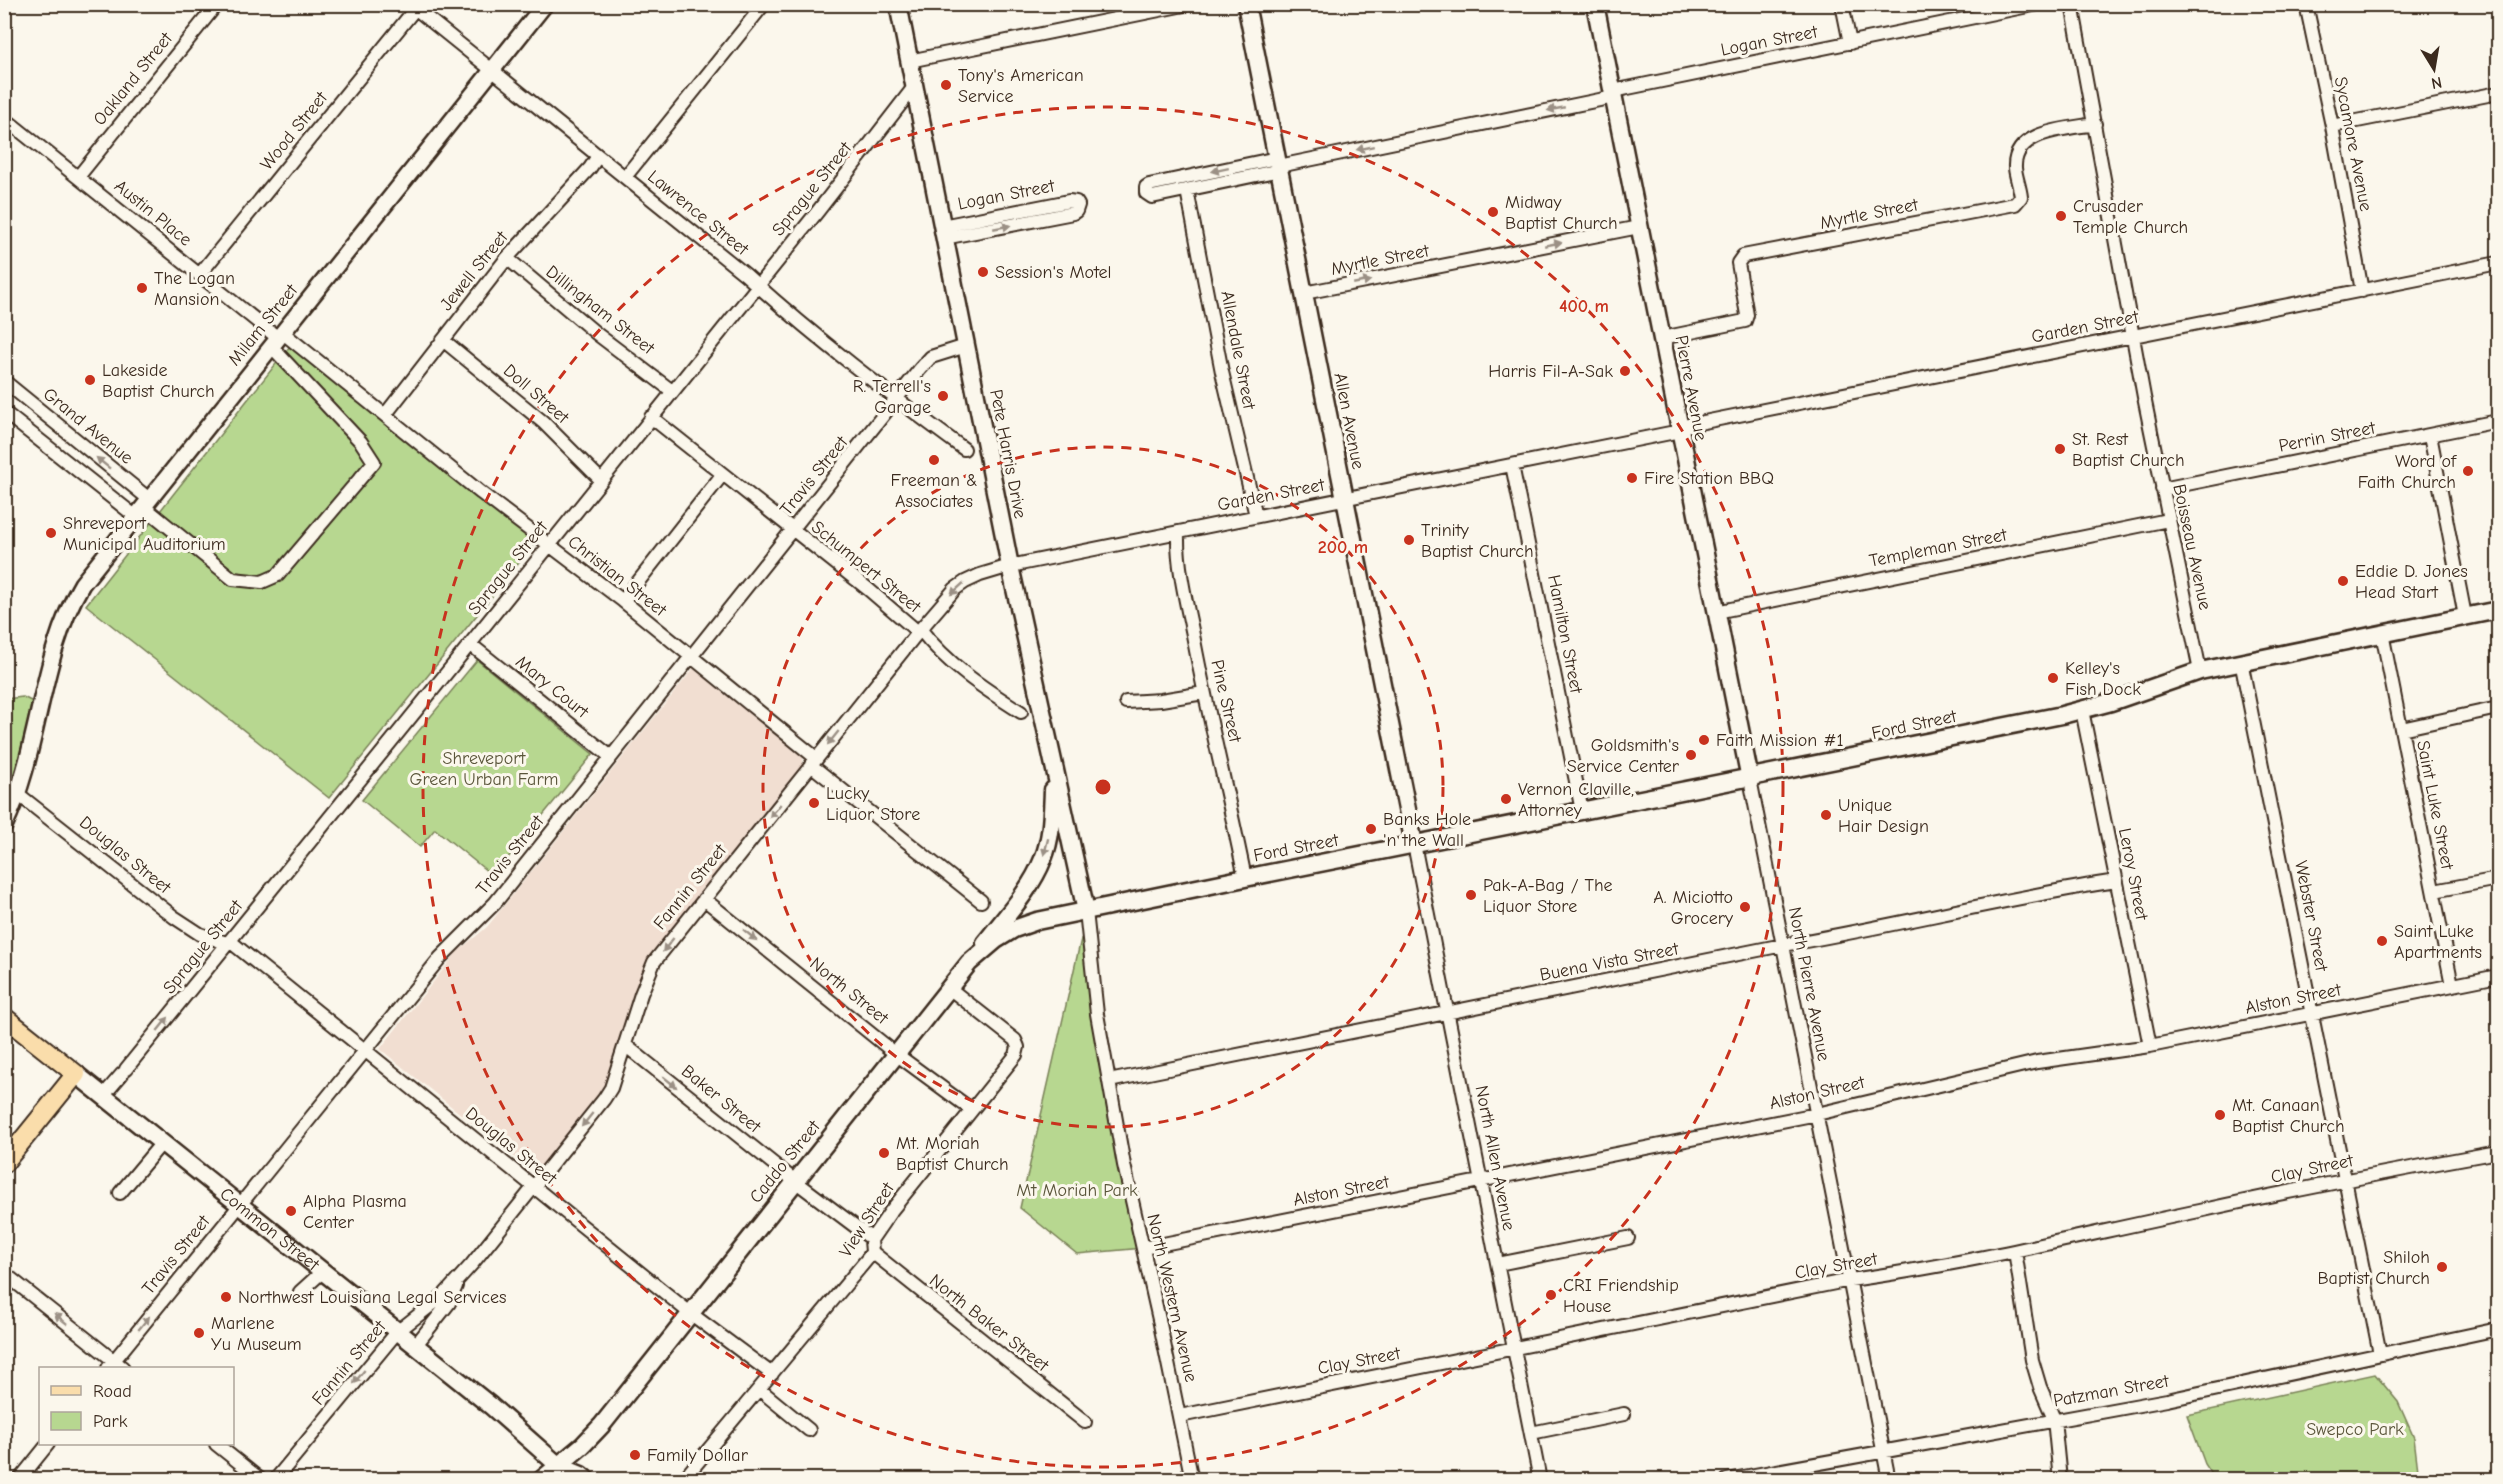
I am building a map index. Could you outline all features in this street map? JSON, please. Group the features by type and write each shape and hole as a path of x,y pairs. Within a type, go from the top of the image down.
{"main road":[{"name":"Pete Harris Drive","path":"898,4 1010,566 1086,911"},
{"name":"Allen Avenue","path":"1246,4 1414,844"},
{"name":"Pierre Avenue","path":"1595,4 1749,779"},
{"name":"Ford Street","path":"1086,911 2082,710 2200,671 2241,661 2499,610"},
{"path":"969,963 1027,888 1043,859 1052,824 1054,768"},
{"name":"Caddo Street","path":"541,1479 562,1473 602,1425 969,963 996,939 1014,929 1037,921 1086,911"},
{"name":"Common Street","path":"4,1017 491,1406 562,1473 581,1474 587,1479"},
{"path":"4,1163 76,1074"}],"street":[{"name":"Oakland Street","path":"78,177 216,4"},
{"name":"Milam Street","path":"4,826 18,792 68,610 90,572 545,4"},
{"path":"625,177 764,4"},
{"path":"909,61 1189,4"},
{"path":"1842,4 1850,43"},
{"name":"Logan Street","path":"1279,165 1152,197 1146,194 1145,190 1149,186 1279,165 2038,4"},
{"name":"Boisseau Avenue","path":"2073,4 2162,489 2200,671"},
{"name":"Sycamore Avenue","path":"2306,4 2332,126 2362,291"},
{"name":"Lawrence Street","path":"412,7 625,177 757,285 794,319 964,449"},
{"name":"Wood Street","path":"200,274 263,199 412,7"},
{"name":"Sprague Street","path":"103,1096 230,943 550,546 914,87"},
{"path":"2332,126 2499,93"},
{"name":"Austin Place","path":"4,118 200,274 277,339"},
{"name":"Myrtle Street","path":"1662,338 1745,321 1747,315 1738,263 1743,256 2015,204 2021,197 2015,167 2019,150 2024,142 2049,132 2095,124"},
{"name":"Jewell Street","path":"385,415 507,258 590,168 598,156"},
{"name":"Allendale Street","path":"1187,190 1222,372 1256,516"},
{"name":"Logan Street","path":"1070,201 1076,202 1078,206 1076,212 1072,213 943,232 1070,201"},
{"name":"Myrtle Street","path":"1304,293 1639,226"},
{"name":"Dillingham Street","path":"507,258 597,334 672,391"},
{"name":"Garden Street","path":"1010,566 2499,263"},
{"path":"4,412 143,507 233,579 262,582 278,574 374,462 361,442 277,339"},
{"name":"Christian Street","path":"277,339 385,415 622,601 981,901"},
{"name":"Doll Street","path":"442,340 543,422 601,480"},
{"name":"Travis Street","path":"115,1366 239,1205 440,958 495,903 931,357 966,346"},
{"name":"Grand Avenue","path":"4,381 143,507"},
{"name":"Schumpert Street","path":"651,417 919,630 934,647 969,678 1021,712"},
{"name":"Perrin Street","path":"2162,489 2499,421"},
{"path":"2430,435 2465,616"},
{"name":"Hamilton Street","path":"1512,465 1582,811"},
{"path":"622,601 722,475"},
{"name":"Templeman Street","path":"1716,612 2168,520"},
{"name":"Pine Street","path":"1178,532 1180,570 1204,693 1217,742 1245,878"},
{"name":"Fannin Street","path":"275,1479 397,1332 444,1295 459,1279 604,1099 611,1088 641,994 654,962 919,630 955,589 980,575 1010,566"},
{"name":"Saint Luke Street","path":"2382,633 2452,985"},
{"name":"Mary Court","path":"470,644 611,757"},
{"name":"Webster Street","path":"2241,661 2380,1354"},
{"path":"1126,702 1161,700 1204,693"},
{"path":"2401,729 2499,708"},
{"name":"Leroy Street","path":"2082,710 2150,1046"},
{"name":"North Pierre Avenue","path":"1749,779 1889,1479"},
{"name":"Douglas Street","path":"4,783 174,917 200,934 230,943 690,1312 772,1374"},
{"name":"North Allen Avenue","path":"1414,844 1540,1479"},
{"path":"2434,891 2499,879"},
{"name":"Buena Vista Street","path":"1109,1081 1783,945 1869,930 2053,891 2116,881"},
{"name":"North Street","path":"704,899 896,1054 972,1110"},
{"name":"North Western Avenue","path":"1086,911 1097,1014 1126,1176 1192,1479"},
{"name":"Alston Street","path":"1143,1248 1816,1113 2026,1064 2150,1046 2499,976"},
{"name":"View Street","path":"683,1479 872,1252 872,1239 906,1192 1016,1055 1018,1047 1015,1040 949,988"},
{"name":"Baker Street","path":"625,1045 795,1181 872,1239"},
{"path":"120,1194 162,1144"},
{"name":"Clay Street","path":"1180,1416 1850,1280 1907,1272 2015,1251 2376,1173 2499,1152"},
{"path":"1498,1264 1628,1238"},
{"path":"2015,1251 2032,1360 2040,1387 2054,1419 2060,1479"},
{"name":"North Baker Street","path":"872,1252 1085,1422"},
{"path":"300,1292 322,1272"},
{"path":"4,1274 115,1366"},
{"name":"Fannin Street","path":"415,1346 449,1303 459,1279"},
{"name":"Patzman Street","path":"1727,1479 2177,1398 2499,1329"},
{"path":"759,1389 809,1430"},
{"path":"1531,1433 1624,1414"},
{"path":"19,1479 46,1445"},
{"path":"218,1445 261,1479"}],"shaded area":[{"path":"693,669 699,671 800,752 803,767 670,932 642,972 604,1092 538,1170 530,1170 380,1049 457,952 487,927"},
{"path":"1863,1470 1865,1479 1812,1479"}],"green space":[{"path":"290,346 535,543 329,798 86,605"},
{"name":"Shreveport Green Urban Farm","path":"477,660 593,754 493,876 435,829 420,847 362,800"},
{"path":"23,697 41,706 5,826 5,699"},
{"name":"Mt Moriah Park","path":"1081,939 1089,944 1143,1248 1077,1254 1020,1208"},
{"name":"Swepco Park","path":"2375,1374 2398,1402 2414,1438 2419,1479 2215,1479 2205,1464 2187,1415"}],"place":[{"name":"Tony's American Service","path":"946,85"},
{"name":"Midway Baptist Church","path":"1493,212"},
{"name":"Crusader Temple Church","path":"2061,216"},
{"name":"Session's Motel","path":"983,272"},
{"name":"The Logan Mansion","path":"142,288"},
{"name":"Harris Fil-A-Sak","path":"1625,371"},
{"name":"Lakeside Baptist Church","path":"90,380"},
{"name":"R. Terrell's Garage","path":"943,396"},
{"name":"St. Rest Baptist Church","path":"2060,449"},
{"name":"Freeman & Associates","path":"934,460"},
{"name":"Word of Faith Church","path":"2468,471"},
{"name":"Fire Station BBQ","path":"1632,478"},
{"name":"Shreveport Municipal Auditorium","path":"51,533"},
{"name":"Trinity Baptist Church","path":"1409,540"},
{"name":"Eddie D. Jones Head Start","path":"2343,581"},
{"name":"Kelley's Fish Dock","path":"2053,678"},
{"name":"Faith Mission #1","path":"1704,740"},
{"name":"Goldsmith's Service Center","path":"1691,755"},
{"name":"Vernon Claville, Attorney","path":"1506,799"},
{"name":"Lucky Liquor Store","path":"814,803"},
{"name":"Unique Hair Design","path":"1826,815"},
{"name":"Banks Hole 'n the Wall","path":"1371,829"},
{"name":"Pak-A-Bag / The Liquor Store","path":"1471,895"},
{"name":"A. Miciotto Grocery","path":"1745,907"},
{"name":"Saint Luke Apartments","path":"2382,941"},
{"name":"Mt. Canaan Baptist Church","path":"2220,1115"},
{"name":"Mt. Moriah Baptist Church","path":"884,1153"},
{"name":"Alpha Plasma Center","path":"291,1211"},
{"name":"Shiloh Baptist Church","path":"2442,1267"},
{"name":"CRI Friendship House","path":"1551,1295"},
{"name":"Northwest Louisiana Legal Services","path":"226,1297"},
{"name":"Marlene Yu Museum","path":"199,1333"},
{"name":"Family Dollar","path":"635,1455"}]}
